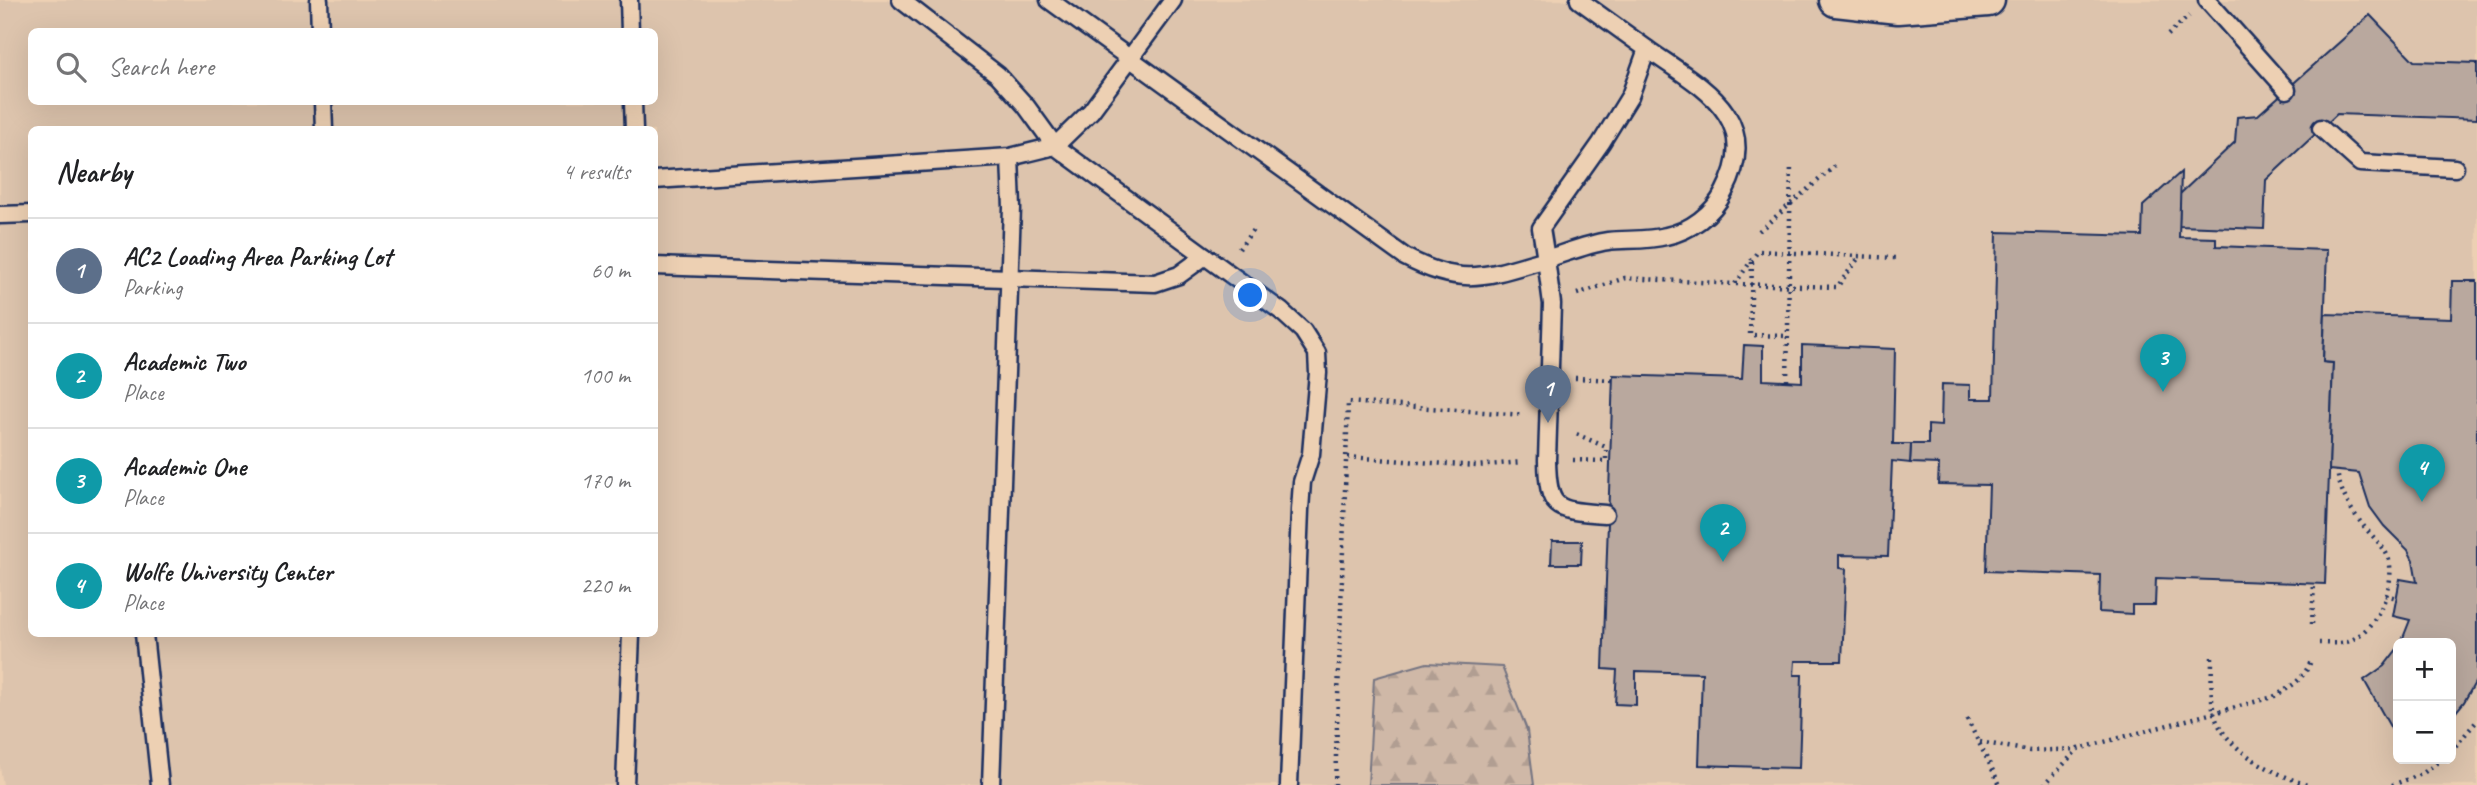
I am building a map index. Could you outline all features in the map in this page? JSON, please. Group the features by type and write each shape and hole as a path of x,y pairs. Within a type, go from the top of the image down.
{"street":[{"path":"1836,0 1898,7 1988,0"}],"lane":[{"path":"319,0 320,28"},
{"path":"629,0 630,28"},
{"path":"901,0 998,75 1026,106 1055,146 1281,311 1303,331 1317,353 1318,373 1311,454 1302,482 1300,510 1289,785"},
{"path":"1049,0 1405,257 1430,271 1457,277 1479,276 1604,242 1666,236 1699,222 1719,201 1731,178 1737,154 1735,128 1720,105 1700,86 1579,0"},
{"path":"658,180 1010,157 1055,146 1091,111 1172,0"},
{"path":"2207,0 2287,90"},
{"path":"1605,514 1566,511 1551,499 1547,460 1552,299 1541,228 1601,143 1630,96 1647,49"},
{"path":"323,105 324,126"},
{"path":"633,105 634,126"},
{"path":"2321,128 2360,163 2455,168"},
{"path":"991,785 1012,208 1010,157"},
{"path":"0,215 28,214"},
{"path":"658,266 1155,283 1179,275 1205,256"},
{"path":"144,637 160,785"},
{"path":"625,785 631,637"}],"path":[{"path":"2168,35 2189,15"},
{"path":"1787,381 1791,164"},
{"path":"1759,231 1835,166"},
{"path":"1735,284 1758,251 1895,258"},
{"path":"1552,299 1567,298 1625,278 1837,287 1860,256"},
{"path":"1752,260 1750,335 1788,336"},
{"path":"1564,377 1613,380"},
{"path":"1335,785 1349,402 1530,416 1548,421 1606,447 1606,461 1547,460 1476,466 1348,457"},
{"path":"2319,643 2347,642 2368,627 2383,607 2389,583 2389,560 2381,545 2344,498 2337,471"},
{"path":"2312,624 2314,583"},
{"path":"2385,595 2397,597"},
{"path":"2212,657 2214,712 2224,732 2238,748 2260,764 2279,775 2306,785"},
{"path":"1980,742 2030,751 2078,750 2273,697 2293,687 2306,674 2311,661"},
{"path":"1967,719 2000,785"},
{"path":"2456,745 2477,721"},
{"path":"2044,785 2078,750"},
{"path":"2392,785 2422,774 2435,764"}],"shaded area":[{"path":"0,0 2477,0 2477,785 3,785 0,767"}],"green space":[{"path":"1427,663 1502,667 1527,730 1534,785 1368,785 1374,678"}],"building":[{"path":"2370,15 2414,61 2477,63 2477,119 2337,114 2266,180 2264,229 2179,226 2180,194 2235,142 2237,117 2258,115"},
{"path":"2181,172 2179,237 2216,238 2216,246 2327,250 2323,362 2333,363 2325,584 2156,578 2155,605 2132,605 2132,614 2099,612 2100,575 1986,571 1989,485 1938,484 1939,464 1910,463 1911,444 1928,444 1928,425 1941,426 1942,384 1970,385 1970,399 1993,399 1997,232 2142,236 2143,206"},
{"path":"2452,281 2477,281 2477,679 2456,712 2456,638 2403,638 2410,620 2393,616 2400,579 2417,582 2413,560 2408,550 2370,507 2359,473 2329,470 2333,363 2323,362 2325,314 2451,318"},
{"path":"1744,345 1763,346 1763,380 1802,382 1802,345 1895,349 1893,444 1911,444 1910,463 1892,461 1888,556 1839,555 1839,568 1846,569 1842,661 1795,661 1794,675 1802,675 1799,768 1699,765 1702,673 1636,671 1636,705 1615,704 1617,670 1603,669 1613,375 1742,379"},
{"path":"1552,541 1582,541 1581,564 1551,564"},
{"path":"2393,654 2393,732 2364,680 2384,666"}],"place":[{"name":"Academic One","path":"2163,392"},
{"name":"AC2 Loading Area Parking Lot","path":"1548,423"},
{"name":"Wolfe University Center","path":"2422,502"},
{"name":"Academic Two","path":"1723,562"}]}
